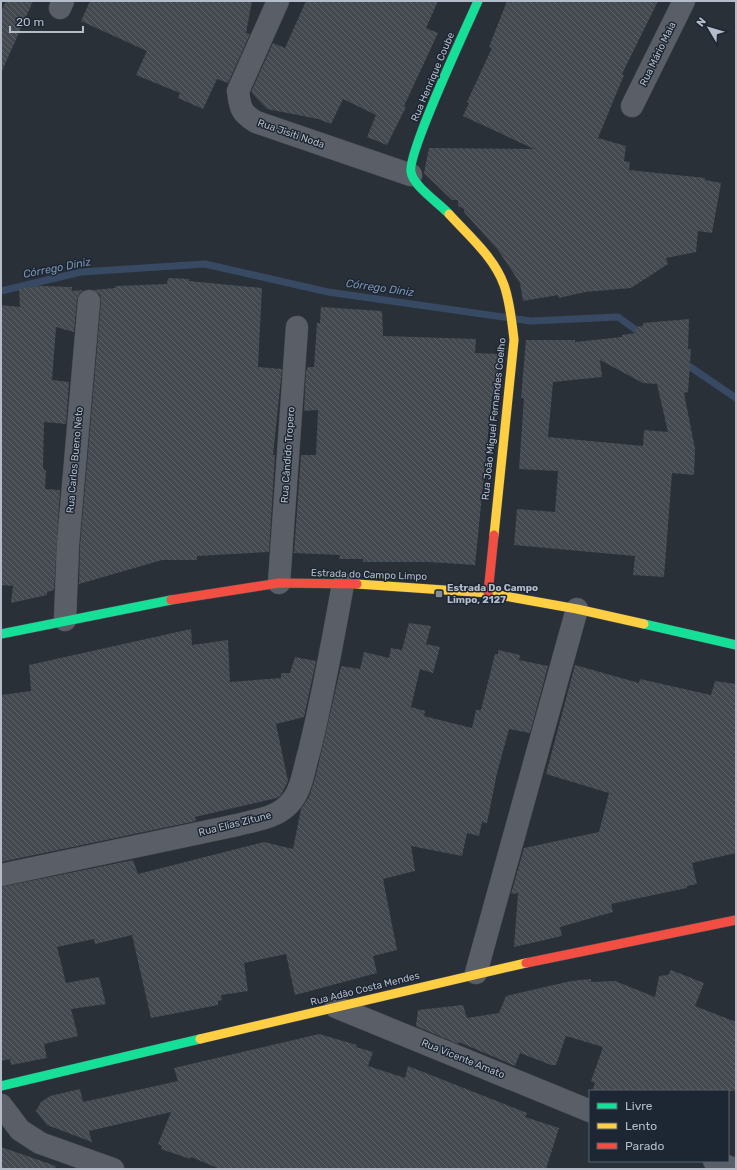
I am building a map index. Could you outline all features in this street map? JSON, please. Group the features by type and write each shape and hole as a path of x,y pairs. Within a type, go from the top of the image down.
{"street":[{"name":"Rua Jisiti Noda","path":"278,1 238,91 239,106 245,116 256,122 411,169"},
{"name":"Rua Henrique Coube","path":"411,169 478,1"},
{"name":"Rua Mário Maia","path":"632,106 684,1"},
{"name":"Rua João Miguel Fernandes Coelho","path":"411,169 413,180 440,205 489,258 504,284 510,308 514,340 488,593"},
{"name":"Rua Carlos Bueno Neto","path":"65,620 68,544 89,301"},
{"name":"Rua Cândido Tropero","path":"279,583 297,327"},
{"name":"Estrada do Campo Limpo","path":"1,634 179,598 279,583 388,585 488,593 577,609 736,645"},
{"name":"Rua Elias Zitune","path":"1,875 237,825 272,816 282,810 291,802 300,782 315,727 343,584"},
{"path":"476,973 577,609"},
{"name":"Rua Adão Costa Mendes","path":"1,1086 476,973 736,920"},
{"name":"Rua Vicente Amato","path":"336,1007 589,1111"},
{"path":"1,1105 20,1130 40,1143 113,1169"},
{"path":"716,1162 734,1169"}],"building":[{"path":"6,1 33,1 1,73 1,12"},
{"path":"90,1 252,1 246,33 250,34 228,83 217,79 203,109 178,98 180,93 136,75 147,51 81,21"},
{"path":"306,1 438,1 426,28 438,33 404,106 406,107 387,145 367,137 376,115 343,99 331,124 318,119 267,109 251,92 273,43 285,48"},
{"path":"507,1 658,1 622,74 624,75 598,138 626,146 624,161 630,162 629,170 705,178 705,180 721,183 712,233 698,231 696,252 666,258 668,264 631,288 585,292 559,298 558,295 523,301 520,283 498,250 464,212 464,209 458,206 458,200 452,200 424,173 429,148 534,149 463,116 469,103 467,102 492,48 489,47"},
{"path":"168,278 189,279 189,281 262,288 258,367 282,369 273,455 275,455 269,552 197,556 197,560 162,560 79,584 80,545 101,302 100,295 93,290 115,288 116,286 167,284"},
{"path":"40,286 72,287 72,291 83,290 79,294 77,300 74,332 56,327 52,380 69,382 66,424 44,422 43,467 46,471 45,489 60,490 54,590 47,592 47,595 11,603 13,586 1,585 1,305 20,307 19,289"},
{"path":"321,307 382,311 383,336 476,339 475,353 500,354 496,396 492,395 475,565 429,562 363,562 363,559 339,559 340,555 294,553 301,455 316,455 318,410 304,411 306,371 308,367 314,367 317,323 320,323"},
{"path":"689,319 688,349 691,349 688,392 684,393 695,449 694,475 672,473 664,577 633,575 635,556 514,545 517,509 555,512 558,471 519,469 524,398 521,398 526,340 575,340 575,342 622,337 622,335 636,333 635,327 643,326 643,323","holes":["600,360 643,383 657,384 668,432 644,430 643,446 548,437 553,382 602,377"]},
{"path":"409,623 431,626 426,644 440,647 433,673 420,669 411,707 425,711 424,716 472,728 476,710 481,710 495,654 498,654 498,650 520,655 519,660 548,666 530,733 509,729 497,773 487,823 482,822 479,836 467,833 462,856 411,846 415,871 383,879 397,950 373,956 377,973 295,995 286,954 244,963 248,991 221,995 222,1000 218,1001 218,1005 151,1018 132,935 95,944 94,939 57,947 66,983 99,977 106,1004 71,1009 78,1036 44,1044 47,1058 11,1065 10,1059 1,1061 1,887 133,860 138,874 264,842 293,849 301,809 309,797 316,775 341,666 360,669 364,652 389,658 391,648 402,650"},
{"path":"191,629 192,645 228,640 230,682 281,678 281,673 290,673 295,657 316,661 304,717 276,724 288,781 281,795 277,798 195,817 196,821 1,862 1,695 31,691 29,665"},
{"path":"575,665 639,683 640,679 711,695 715,681 736,684 736,853 692,863 697,884 687,886 687,888 611,904 613,912 560,927 562,936 514,947 518,893 511,894 524,848 599,832 609,793 546,774"},
{"path":"671,970 704,983 695,1006 736,1022 736,1091 592,1090 595,1083 591,1081 603,1047 566,1036 556,1065 551,1065 520,1053 515,1066 459,1042 458,1044 416,1026 418,1010 463,1005 467,1018 499,1013 506,996 571,981 591,979 591,982 615,981 655,997 659,976 668,975"},
{"path":"319,1034 357,1045 356,1047 373,1052 368,1066 405,1078 408,1066 527,1113 525,1117 559,1128 546,1169 220,1169 191,1157 190,1159 161,1149 162,1146 158,1144 171,1112 89,1131 92,1142 47,1125 36,1111 41,1102 50,1096 80,1089 83,1102 178,1081 174,1068"},
{"path":"1,1147 56,1166 55,1169 1,1169"}],"waterway":[{"name":"Córrego Diniz","path":"1,291 81,272 205,264 328,292 531,321 618,317 643,335"},
{"name":"Córrego Diniz","path":"683,362 736,398"}],"traffic: fast":[{"path":"449,214 416,183 411,172 412,161 418,141 478,1"},
{"path":"1,634 171,600"},
{"path":"644,624 736,645"},
{"path":"1,1086 200,1039"}],"traffic: slow":[{"path":"449,214 480,247 494,265 504,285 512,319 514,340 494,535"},
{"path":"357,584 488,593 577,609 644,624"},
{"path":"200,1039 526,963"}],"traffic: jam":[{"path":"488,593 494,535"},
{"path":"171,600 279,583 357,584"},
{"path":"526,963 736,920"}],"place":[{"name":"Estrada Do Campo Limpo, 2127","path":"439,594"}]}
